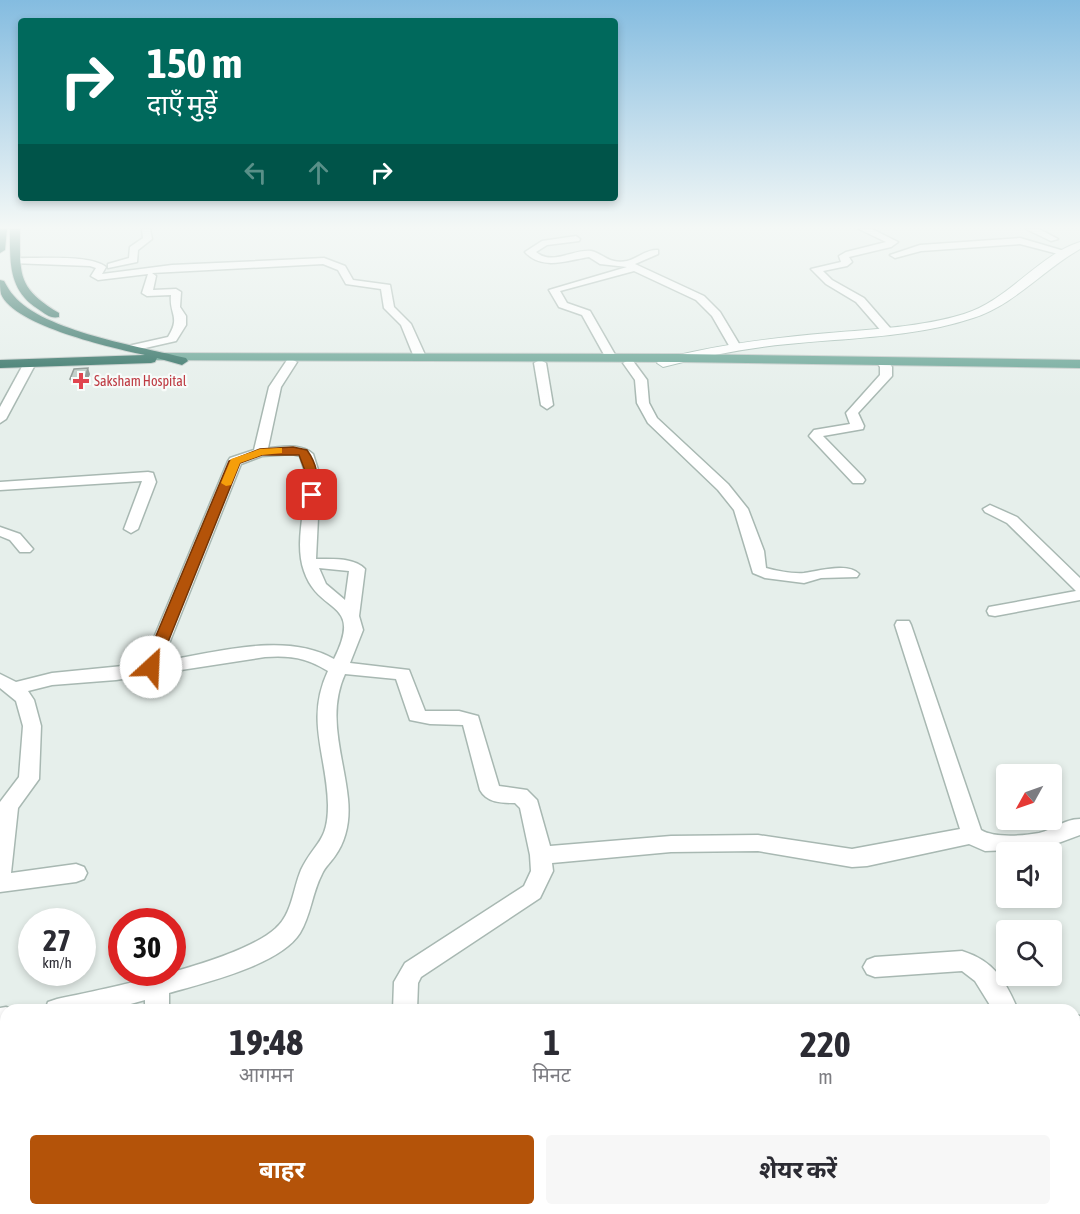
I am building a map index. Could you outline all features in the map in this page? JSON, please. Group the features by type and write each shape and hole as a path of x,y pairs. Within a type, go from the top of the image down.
{"highway":[{"path":"2,286 10,300 44,322 92,338 182,361"},
{"path":"19,286 38,306 92,338"},
{"path":"85,361 113,343"},
{"path":"0,364 140,359 182,361"}],"main road":[{"path":"663,363 735,347 886,331 950,321 982,311 1023,286"},
{"path":"140,359 163,355 678,358 1080,370"},
{"path":"182,361 1080,364"}],"street":[{"path":"132,348 172,339 181,327 181,316 175,307 176,292 147,293 149,286"},
{"path":"383,286 386,286 389,308 406,324 420,357"},
{"path":"568,286 554,290 562,304 586,313 611,358"},
{"path":"673,286 699,298 716,314 735,347"},
{"path":"835,286 860,300 886,331"},
{"path":"260,452 275,387 291,362"},
{"path":"0,419 30,363"},
{"path":"540,363 547,405"},
{"path":"629,363 641,380 643,403 652,420 723,487 741,509 756,551 759,570 765,573 804,578 820,573 851,574"},
{"path":"858,480 815,436 819,433 858,426 852,413 883,380 884,364"},
{"path":"151,667 235,461 260,452 298,451 306,454 313,476 309,563 313,576 322,590 351,616"},
{"path":"0,486 148,476 149,482 131,529"},
{"path":"990,509 1012,520 1080,587"},
{"path":"0,531 15,537 25,549"},
{"path":"107,1004 157,998 253,955 283,938 294,924 313,870 331,845 336,834 338,809 326,702 337,668 355,630 351,616 357,569 347,565 309,563"},
{"path":"995,611 1080,595"},
{"path":"903,625 972,835 984,843 1042,841 1073,827 1080,827"},
{"path":"5,684 116,674 151,667 287,650 314,655 337,668 403,674 417,715 428,718 461,718 471,722 490,790 499,795 513,794 527,800 541,855 542,871 532,892 425,962 409,975 406,982 405,1004"},
{"path":"0,873 8,806 29,779 32,726 25,700 5,684"},
{"path":"541,855 671,844 758,843 838,857 860,857 972,835"},
{"path":"0,883 76,873"},
{"path":"875,968 970,962 986,975 1003,1004"}],"building":[{"path":"88,368 85,378 70,379 74,369"}],"slow traffic":[{"path":"226,483 235,461 260,452 278,451"}],"place":[{"name":"Saksham Hospital","path":"81,381"}],"route":[{"path":"151,667 235,461 260,452 293,450 303,452 306,454 313,476 312,495"}]}
